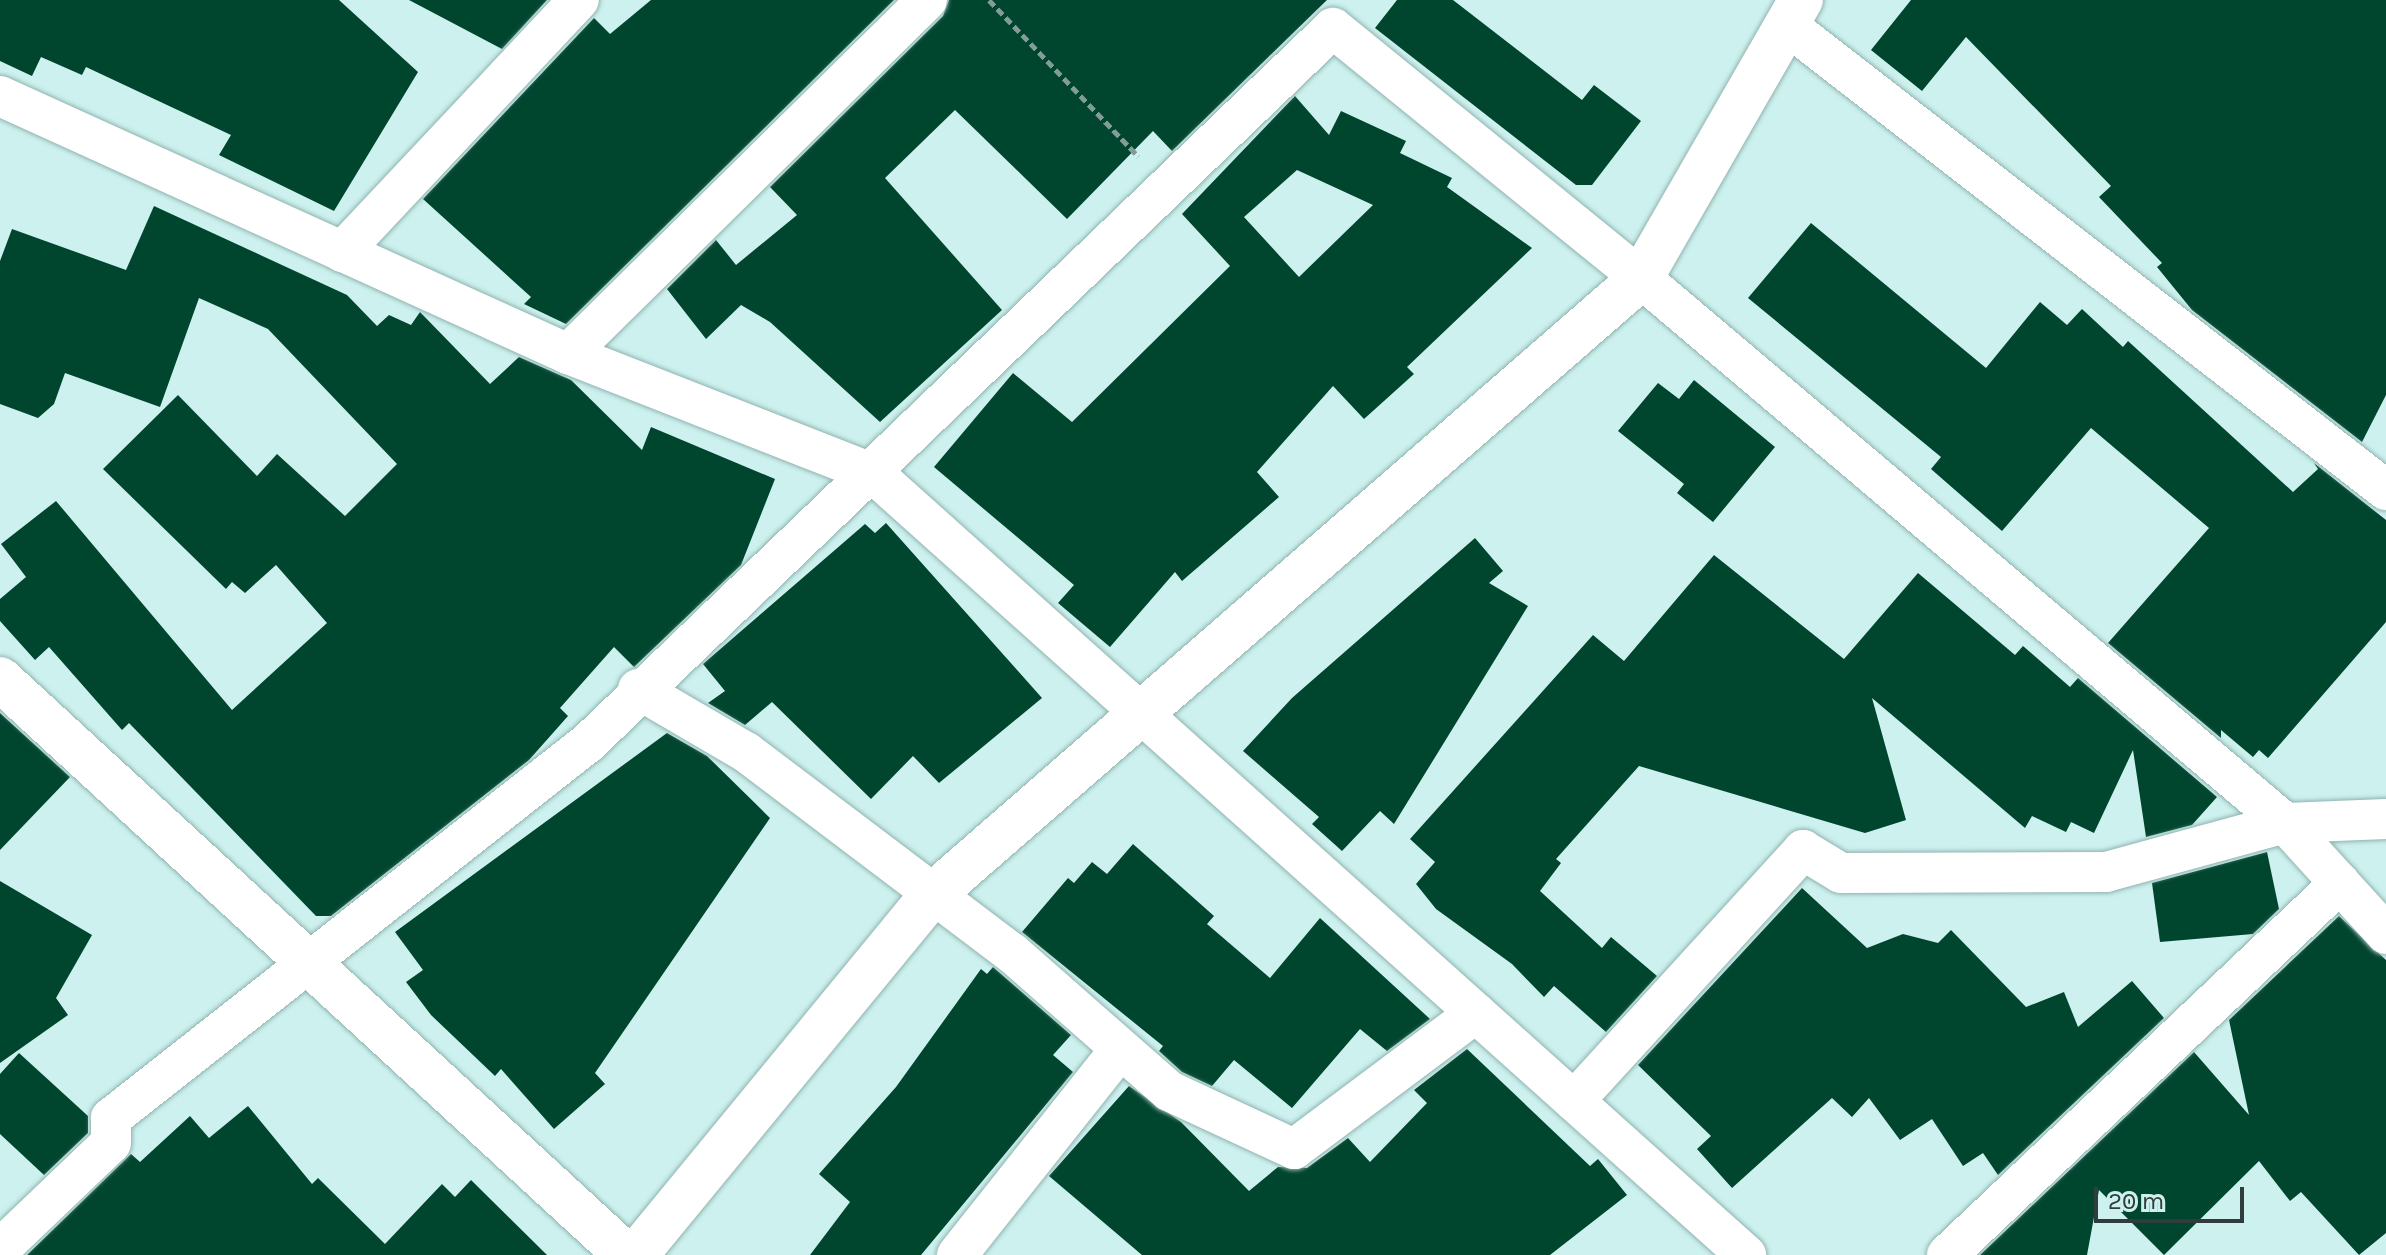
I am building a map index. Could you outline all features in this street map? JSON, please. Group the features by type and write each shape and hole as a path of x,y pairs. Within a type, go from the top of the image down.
{"street":[{"path":"342,252 579,0"},
{"path":"568,354 927,0"},
{"path":"636,1255 930,897 1136,714 1641,278 1795,13 2386,490"},
{"path":"0,1249 111,1143 111,1118 589,742 638,689 874,474 1165,185 1333,28 1641,278 2285,823 2386,934"},
{"path":"0,96 568,354 874,474 1136,714 1746,1255"},
{"path":"0,679 312,960 626,1255"},
{"path":"638,689 746,752 930,897 1012,953 1118,1052 1169,1091 1294,1149 1476,1013"},
{"path":"1574,1101 1803,850 1841,873 2106,872 2285,823 2386,819"},
{"path":"1947,1255 2340,883"},
{"path":"957,1255 1118,1052"}],"path":[{"path":"989,0 1165,185"}],"building":[{"path":"0,0 339,0 418,72 334,211 219,155 231,135 86,67 82,75 41,57 32,76 0,61"},
{"path":"409,0 547,0 502,49"},
{"path":"651,0 894,0 566,324 524,304 531,297 423,199 594,18 610,34"},
{"path":"949,0 1327,0 1172,151 1153,131 1067,219 955,110 885,178 1002,310 880,422 770,322 741,305 706,339 667,289 716,240 736,265 797,215 770,187 943,16"},
{"path":"1397,0 1453,0 1582,100 1594,85 1641,121 1592,185 1576,185 1375,28"},
{"path":"1911,0 2386,0 2386,395 2362,442 2192,310 2157,267 2162,263 2099,197 2111,186 1966,37 1922,91 1871,50"},
{"path":"1295,96 1329,135 1341,111 1406,141 1400,153 1452,178 1447,187 1532,248 1407,367 1414,374 1364,419 1333,386 1257,472 1279,497 1182,581 1175,572 1110,647 1058,603 1074,585 934,467 1013,373 1072,422 1230,266 1182,214","holes":["1297,170 1373,205 1299,277 1244,217"]},
{"path":"154,206 347,295 377,326 389,315 411,325 420,312 490,384 519,357 571,380 642,450 651,427 775,479 741,565 634,667 614,647 560,708 568,716 529,760 331,916 316,916 129,723 122,730 49,647 35,660 0,621 0,599 26,577 1,544 56,501 232,710 327,623 276,565 245,593 232,582 226,589 103,469 178,395 257,476 277,454 345,516 397,464 268,329 199,298 160,407 65,373 54,404 38,418 0,404 0,261 12,229 126,270"},
{"path":"1811,223 1986,368 2040,302 2067,325 2082,309 2123,347 2128,341 2293,492 2318,469 2314,463 2386,520 2386,622 2268,758 2259,750 2253,757 2221,730 2221,738 2108,643 2209,528 2091,428 2002,531 1931,469 1941,457 1748,298"},
{"path":"1694,380 1775,447 1713,522 1677,493 1684,484 1618,431 1658,383 1679,399"},
{"path":"886,523 1042,698 939,783 913,756 871,799 772,702 745,725 708,703 725,691 703,664 865,524 875,533"},
{"path":"1475,538 1503,571 1489,583 1528,606 1394,824 1380,811 1342,851 1312,824 1319,817 1243,751 1292,698"},
{"path":"1714,555 1844,659 1918,573 2015,655 2023,646 2070,687 2078,678 2217,797 2192,825 2146,837 2133,750 2094,833 2071,822 2066,832 2032,816 2025,828 1872,698 1906,820 1865,833 1639,766 1556,859 1561,863 1540,891 1602,948 1611,937 1657,976 1606,1032 1554,986 1544,997 1512,964 1436,909 1416,884 1435,862 1410,839 1593,635 1624,661"},
{"path":"0,713 70,777 0,850"},
{"path":"667,733 707,756 770,818 595,1073 605,1084 554,1129 501,1069 495,1076 431,1015 406,982 423,970 395,932"},
{"path":"1133,844 1214,916 1207,924 1270,978 1320,918 1430,1019 1387,1051 1360,1029 1292,1108 1234,1060 1212,1086 1182,1072 1159,1051 1163,1046 1022,932 1068,878 1074,883 1092,862 1107,874"},
{"path":"2267,852 2279,909 2253,934 2160,942 2152,883"},
{"path":"0,881 92,935 56,998 68,1015 0,1063"},
{"path":"1802,888 1867,948 1903,934 1938,943 1951,930 2026,1007 2064,992 2078,1027 2132,981 2164,1018 1998,1175 1983,1153 1963,1166 1932,1119 1900,1140 1869,1098 1852,1117 1832,1098 1732,1188 1697,1149 1711,1136 1638,1065"},
{"path":"2339,916 2386,960 2386,1233 2359,1255 2301,1192 2290,1201 2259,1161 2164,1255 2099,1190 2087,1255 1980,1255 2194,1052 2249,1115 2229,1020"},
{"path":"993,967 1071,1035 1053,1055 1073,1072 921,1255 810,1255 850,1202 819,1174 896,1087 981,969 987,974"},
{"path":"1467,1049 1590,1166 1598,1159 1627,1195 1550,1255 1142,1255 1049,1176 1129,1086 1181,1122 1249,1191 1278,1167 1307,1168 1348,1138 1370,1162 1427,1103 1414,1090"},
{"path":"19,1053 88,1116 88,1133 44,1175 0,1134 0,1074"},
{"path":"248,1106 312,1184 318,1178 385,1244 442,1184 455,1197 471,1180 547,1255 27,1255 131,1154 140,1162 190,1116 209,1138"}]}
